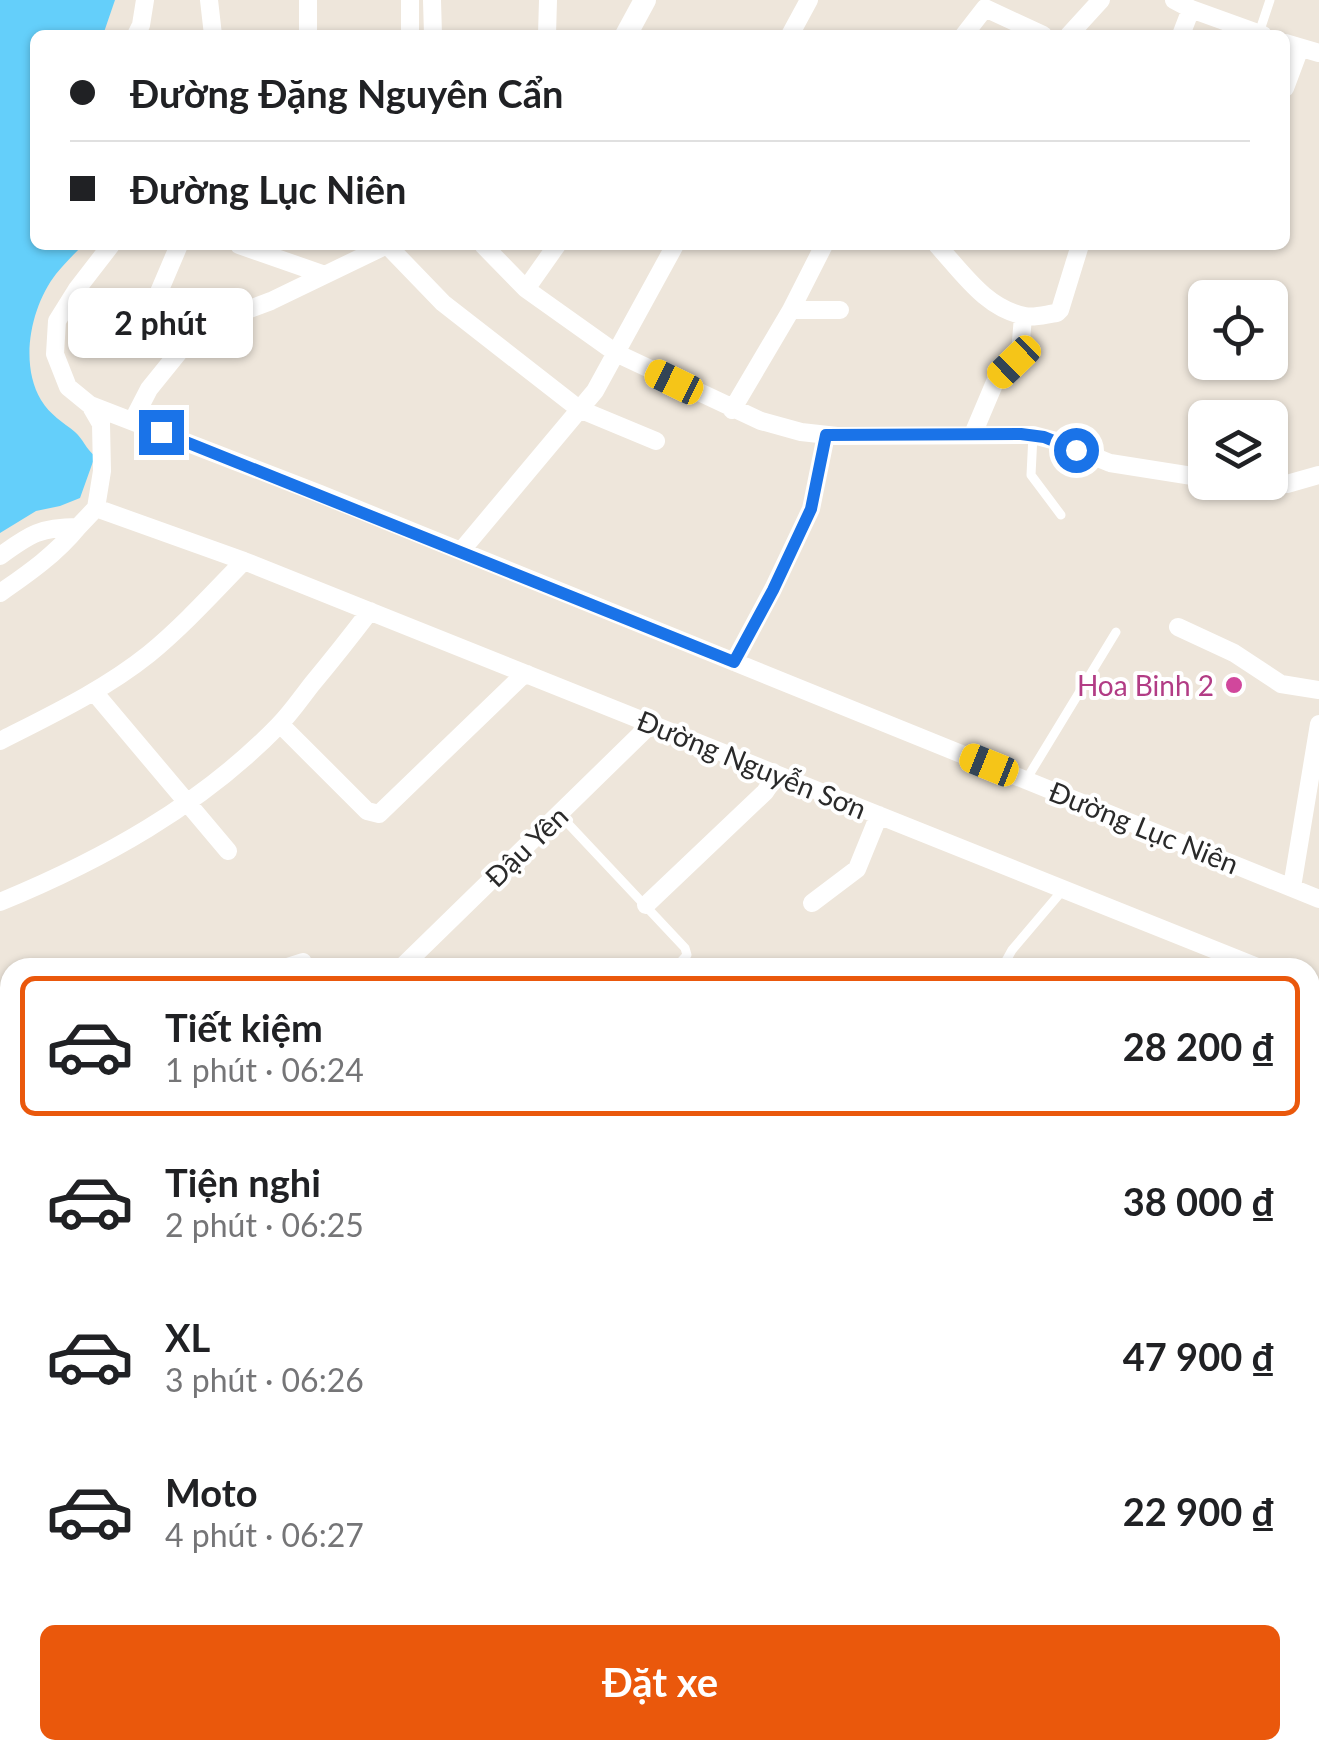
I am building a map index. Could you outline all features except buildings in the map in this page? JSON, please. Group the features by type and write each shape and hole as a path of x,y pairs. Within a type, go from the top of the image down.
{"street":[{"path":"138,30 145,0"},
{"path":"210,0 213,30"},
{"path":"308,0 308,30"},
{"path":"410,0 410,30"},
{"path":"432,0 433,30"},
{"path":"548,0 548,30"},
{"path":"629,30 644,0"},
{"path":"793,30 810,0"},
{"path":"1074,30 1101,0"},
{"path":"1180,30 1182,4 1250,30"},
{"path":"968,30 985,8 1032,30"},
{"path":"1292,45 1319,53"},
{"path":"0,593 40,566 96,508 102,470 101,424 90,404 68,387 55,354 57,321 107,250"},
{"path":"153,306 177,250"},
{"path":"134,420 149,388 191,338 221,320 271,301 377,250"},
{"path":"392,250 443,303 579,409 656,441"},
{"path":"488,250 526,289 616,354 732,410 782,428 826,435 1033,435 1110,463 1188,475"},
{"path":"526,289 553,250"},
{"path":"461,552 595,391 672,250"},
{"path":"732,410 821,250"},
{"path":"942,250 982,295 1023,316 1060,310 1078,250"},
{"path":"278,251 325,275"},
{"path":"791,310 840,310"},
{"path":"973,434 995,382 1020,354 1023,316"},
{"name":"Đường Lục Niên","path":"90,404 1319,899"},
{"path":"734,662 811,509 826,435"},
{"path":"1288,484 1319,475"},
{"name":"Đường Nguyễn Sơn","path":"96,508 244,560 1235,958"},
{"path":"0,556 24,538 54,527 78,527"},
{"path":"0,742 94,692 158,645 244,560"},
{"path":"0,902 80,867 134,837 227,773 280,724 370,611"},
{"path":"1178,627 1234,653 1281,684 1319,690"},
{"path":"280,724 367,811 379,814 527,674"},
{"path":"94,692 228,851"},
{"name":"Đậu Yên","path":"410,958 651,724"},
{"path":"1292,887 1319,724"},
{"path":"646,905 765,792 775,777 772,772"},
{"path":"812,903 856,869 879,815"}],"lane":[{"path":"1262,30 1270,0"},
{"path":"1033,435 1030,475 1062,516"},
{"path":"1026,780 1116,632"},
{"path":"559,814 685,948 684,958"},
{"path":"1008,958 1064,889"}],"water":[{"path":"0,0 115,0 105,30 30,30 30,250 78,250 56,274 40,302 31,335 31,369 41,400 95,456 80,498 36,511 0,533"}],"place":[{"name":"Hoa Binh 2","path":"1234,685"}],"route":[{"path":"161,432 734,662 811,509 826,435 1021,434 1044,437 1076,450"}]}
